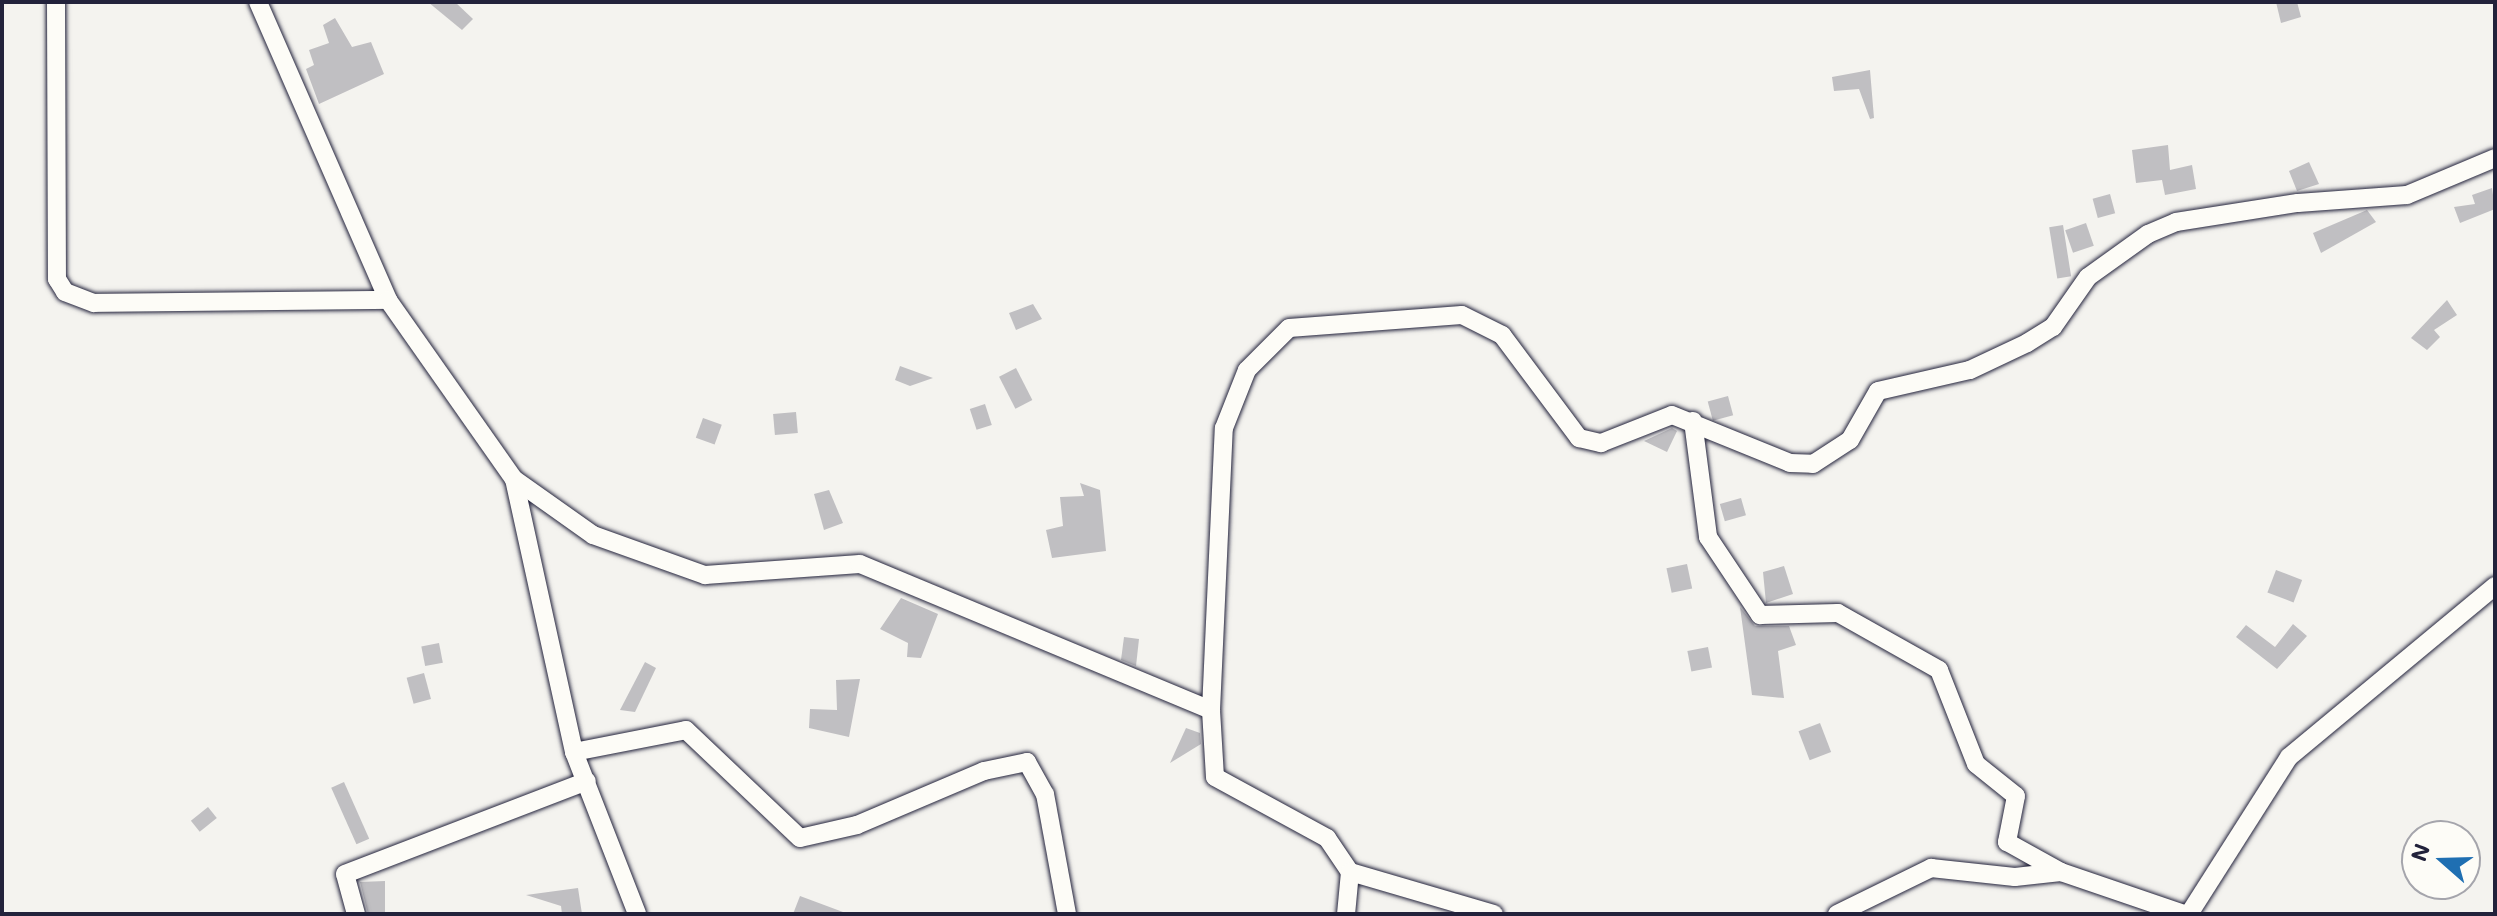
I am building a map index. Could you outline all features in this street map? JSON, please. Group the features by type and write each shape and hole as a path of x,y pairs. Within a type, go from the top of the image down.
{"street":[{"path":"56,2 57,279 65,292 94,303 388,300"},
{"path":"258,2 388,300 514,479 593,535 705,575 860,564 1211,710"},
{"path":"1346,914 1350,872 1327,838 1215,777 1211,710 1224,428 1247,370 1289,328 1462,315 1502,335 1579,438 1601,443 1654,416 1693,421 1790,463 1813,464 1850,440 1878,391 1970,370 2027,343 2053,327 2088,277 2148,234 2176,222 2298,203 2407,195 2495,158"},
{"path":"1693,421 1708,537 1760,615 1838,613 1939,670 1976,764 2016,796 2007,842 2061,872 2186,914 2289,757 2495,586"},
{"path":"514,479 574,752 637,914"},
{"path":"574,752 686,730 800,838 857,825 984,771 1027,762 1045,794 1067,914"},
{"path":"356,914 345,874 587,781"},
{"path":"1837,914 1931,868 2015,877 2061,872"},
{"path":"1350,872 1494,914"}],"building":[{"path":"428,2 455,2 473,19 462,30"},
{"path":"2276,2 2297,2 2301,17 2281,23"},
{"path":"335,18 352,47 371,42 384,74 319,104 306,69 314,65 309,50 329,43 323,25"},
{"path":"1870,70 1874,118 1870,119 1859,89 1834,91 1832,77"},
{"path":"2168,145 2170,170 2192,165 2196,189 2165,195 2162,180 2136,183 2132,150"},
{"path":"2309,162 2319,184 2297,191 2289,171"},
{"path":"2492,188 2495,209 2460,223 2454,207 2475,204 2472,195"},
{"path":"2110,194 2115,213 2098,218 2093,199"},
{"path":"2367,210 2376,222 2321,253 2313,233"},
{"path":"2086,223 2094,246 2073,253 2065,230"},
{"path":"2063,225 2071,276 2057,279 2049,227"},
{"path":"2447,300 2457,315 2434,330 2440,337 2427,350 2411,338"},
{"path":"1033,304 1042,319 1016,330 1009,313"},
{"path":"900,366 933,378 910,386 895,380"},
{"path":"1016,368 1032,400 1015,409 999,377"},
{"path":"1728,396 1733,415 1713,421 1708,401"},
{"path":"985,404 992,425 977,430 970,409"},
{"path":"796,412 798,433 775,435 773,414"},
{"path":"703,418 722,425 715,445 696,438"},
{"path":"1672,428 1677,431 1667,452 1644,441"},
{"path":"1080,483 1100,490 1106,551 1052,558 1046,530 1063,526 1060,497 1084,496"},
{"path":"829,490 843,523 824,530 814,494"},
{"path":"1741,498 1746,515 1725,521 1720,504"},
{"path":"1687,564 1692,588 1672,593 1666,568"},
{"path":"1784,566 1793,594 1766,603 1763,572"},
{"path":"2276,570 2302,580 2294,602 2267,592"},
{"path":"901,598 938,614 921,658 907,657 908,643 880,629"},
{"path":"1740,607 1755,626 1789,626 1796,645 1778,651 1784,698 1752,695"},
{"path":"2293,624 2307,636 2277,669 2236,637 2246,625 2275,647"},
{"path":"1124,637 1139,639 1136,666 1121,660"},
{"path":"439,643 443,663 425,666 421,646"},
{"path":"1708,647 1712,668 1691,672 1687,651"},
{"path":"645,662 656,668 635,712 620,710"},
{"path":"424,673 431,699 414,704 407,678"},
{"path":"860,679 849,737 809,728 810,709 837,710 836,680"},
{"path":"1820,723 1831,752 1810,760 1799,731"},
{"path":"1186,728 1200,733 1201,744 1170,763"},
{"path":"344,782 369,839 356,844 331,788"},
{"path":"208,807 217,818 200,832 191,821"},
{"path":"385,881 385,914 368,914 360,882"},
{"path":"578,888 582,914 562,914 561,906 526,895"},
{"path":"800,896 843,912 843,914 793,914"}]}
